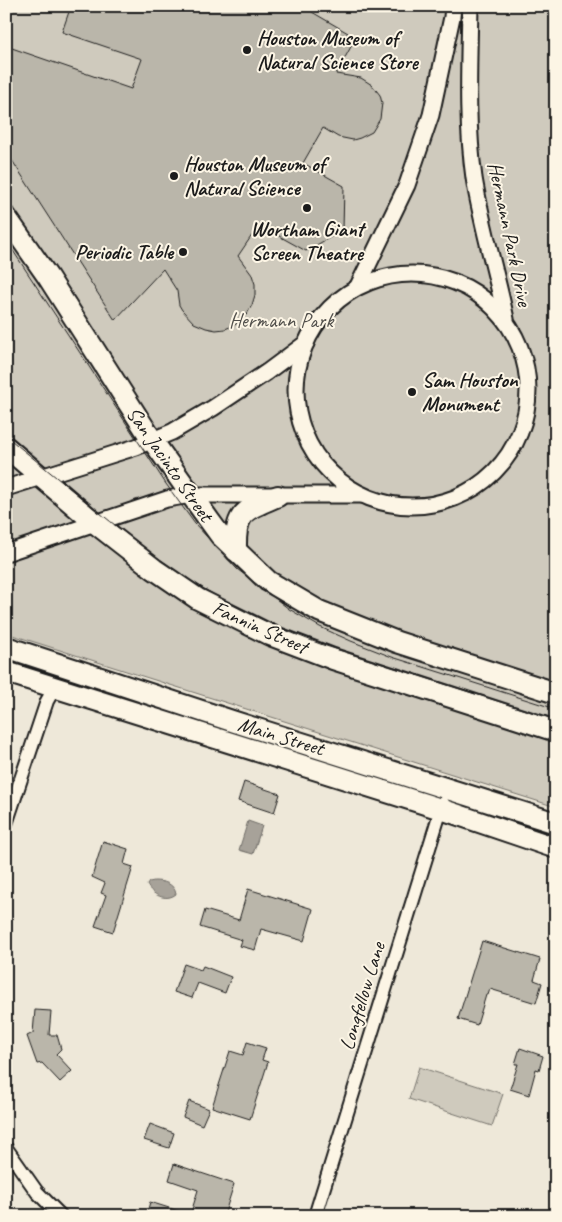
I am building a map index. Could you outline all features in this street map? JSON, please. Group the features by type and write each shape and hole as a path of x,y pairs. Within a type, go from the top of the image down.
{"main road":[{"name":"San Jacinto Street","path":"6,217 48,277 152,440 191,495 220,535 268,581 319,611 397,642 556,693"},
{"name":"Fannin Street","path":"6,447 95,523 154,569 198,599 270,635 333,659 556,731"},
{"path":"236,552 236,536 240,518 245,511 278,496"},
{"name":"Main Street","path":"6,647 244,725 556,823"},
{"name":"Main Street","path":"6,672 441,809 556,848"}],"street":[{"path":"358,286 407,185 431,115 453,6"},
{"name":"Hermann Park Drive","path":"470,6 468,115 474,176 483,227 498,280 506,321"},
{"path":"429,274 464,285 494,307 506,321 523,358 529,385 528,401 520,434 504,463 479,486 450,501 420,507 390,505 360,495 335,477 315,454 302,427 296,397 298,369 306,342 327,310 358,286 393,275 429,274"},
{"path":"6,488 172,432 213,408 267,372 306,342"},
{"path":"6,553 167,499 191,495 360,495"},
{"path":"6,824 47,701 55,688"},
{"name":"Longfellow Lane","path":"315,1216 448,789"},
{"path":"6,1148 37,1192 61,1216"}],"green space":[{"name":"Hermann Park","path":"6,6 556,6 556,807 6,633"},
{"path":"419,1067 503,1094 492,1126 409,1099"}],"shaded area":[{"path":"248,821 262,826 253,854 239,850"},
{"path":"154,881 171,885 176,894 164,897 152,892 147,885 149,882"}],"building":[{"name":"Houston Museum of Natural Science","path":"71,6 314,6 312,12 348,33 345,38 353,43 336,74 361,78 372,85 380,95 382,103 380,119 372,132 353,140 338,137 323,128 303,163 344,186 343,230 306,251 259,225 238,256 252,275 255,284 255,295 247,314 235,325 216,330 194,323 179,305 177,291 163,269 115,320 6,151 6,46 131,89 142,59 62,32"},
{"path":"244,782 280,794 274,813 238,801"},
{"path":"103,841 128,849 124,864 133,867 113,932 95,926 106,895 101,893 105,883 92,877"},
{"path":"248,889 313,909 304,941 261,929 255,950 240,946 242,940 200,927 205,910 239,920"},
{"path":"482,941 540,959 534,980 542,983 536,1003 490,989 488,995 486,995 477,1025 458,1019"},
{"path":"184,964 201,970 203,966 231,977 225,993 198,983 192,998 174,992"},
{"path":"35,1010 51,1011 49,1035 57,1035 61,1049 56,1054 72,1071 60,1082 42,1063 37,1064 27,1036 33,1033"},
{"path":"247,1042 266,1048 262,1060 268,1062 250,1119 212,1107 230,1051 243,1055"},
{"path":"520,1048 543,1056 539,1070 536,1069 529,1095 510,1089 518,1064 515,1064"},
{"path":"189,1101 209,1109 202,1125 183,1117"},
{"path":"150,1124 174,1133 169,1148 144,1140"},
{"path":"174,1164 234,1184 224,1216 190,1216 198,1190 169,1180"},
{"path":"150,1202 185,1213 184,1216 146,1216"}],"tram line":[{"path":"6,240 166,484 195,524 237,569 289,609 320,627 351,641 392,657 556,709"},
{"path":"6,436 146,549 190,580 234,606 278,627 323,645 556,720"}],"place":[{"name":"Houston Museum of Natural Science Store","path":"247,50"},
{"name":"Houston Museum of Natural Science","path":"174,176"},
{"name":"Wortham Giant Screen Theatre","path":"307,208"},
{"name":"Periodic Table","path":"183,252"},
{"name":"Sam Houston Monument","path":"412,392"}]}
